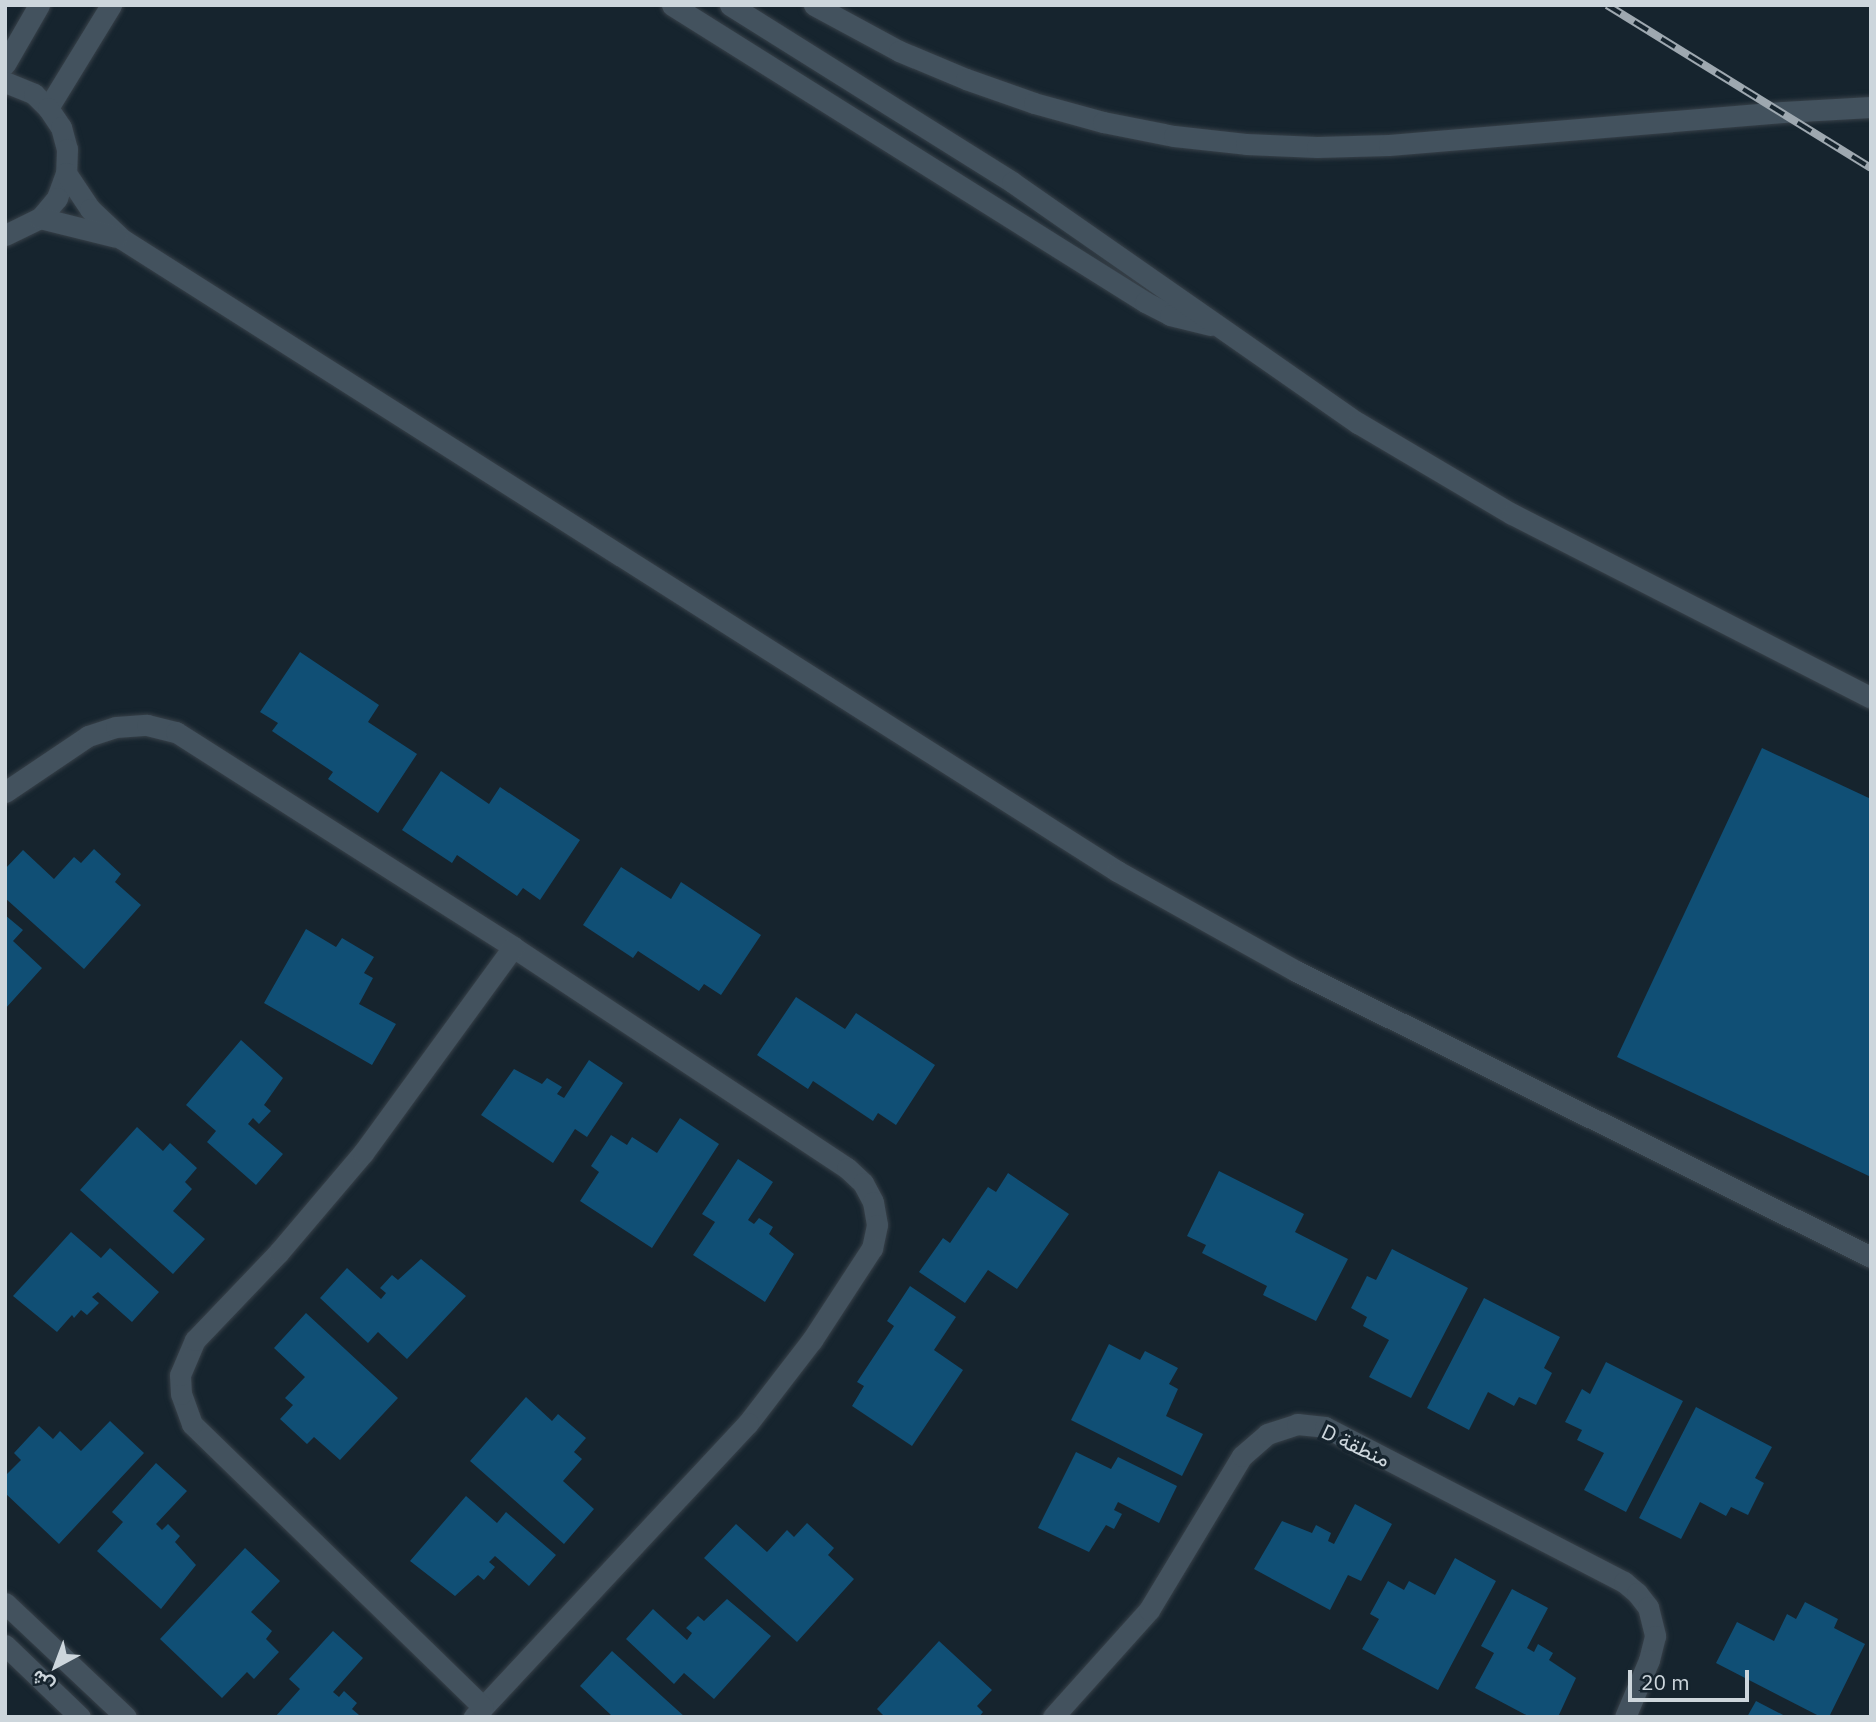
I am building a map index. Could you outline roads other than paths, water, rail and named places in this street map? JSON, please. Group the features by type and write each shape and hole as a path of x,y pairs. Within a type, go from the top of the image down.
{"street":[{"path":"5,64 39,5"},
{"path":"48,108 111,5"},
{"path":"672,5 1144,302 1170,315 1219,326"},
{"path":"730,5 1012,182 1358,423 1512,514 1871,698"},
{"path":"814,5 910,56 1034,103 1115,124 1246,144 1317,147 1389,145 1871,107"},
{"path":"5,82 34,94 48,108 61,127 66,149 66,173 57,198 40,218 5,235"},
{"path":"66,173 90,209 122,239 1117,871 1296,971 1871,1258"},
{"path":"40,218 122,239"},
{"path":"5,792 88,736 117,727 147,725 176,732 513,947 846,1168 863,1183 873,1202 877,1225 872,1248 820,1329 748,1423 479,1712 192,1424 181,1394 180,1375 195,1340 279,1252 363,1153 513,947"},
{"name":"D منطقة","path":"1053,1717 1149,1611 1242,1456 1253,1443 1282,1427 1311,1424 1325,1427 1624,1582 1637,1593 1648,1607 1655,1636 1649,1660 1625,1717"},
{"path":"5,1603 126,1717"},
{"path":"5,1645 80,1717"}],"railway":[{"path":"1607,5 1871,168"}]}
